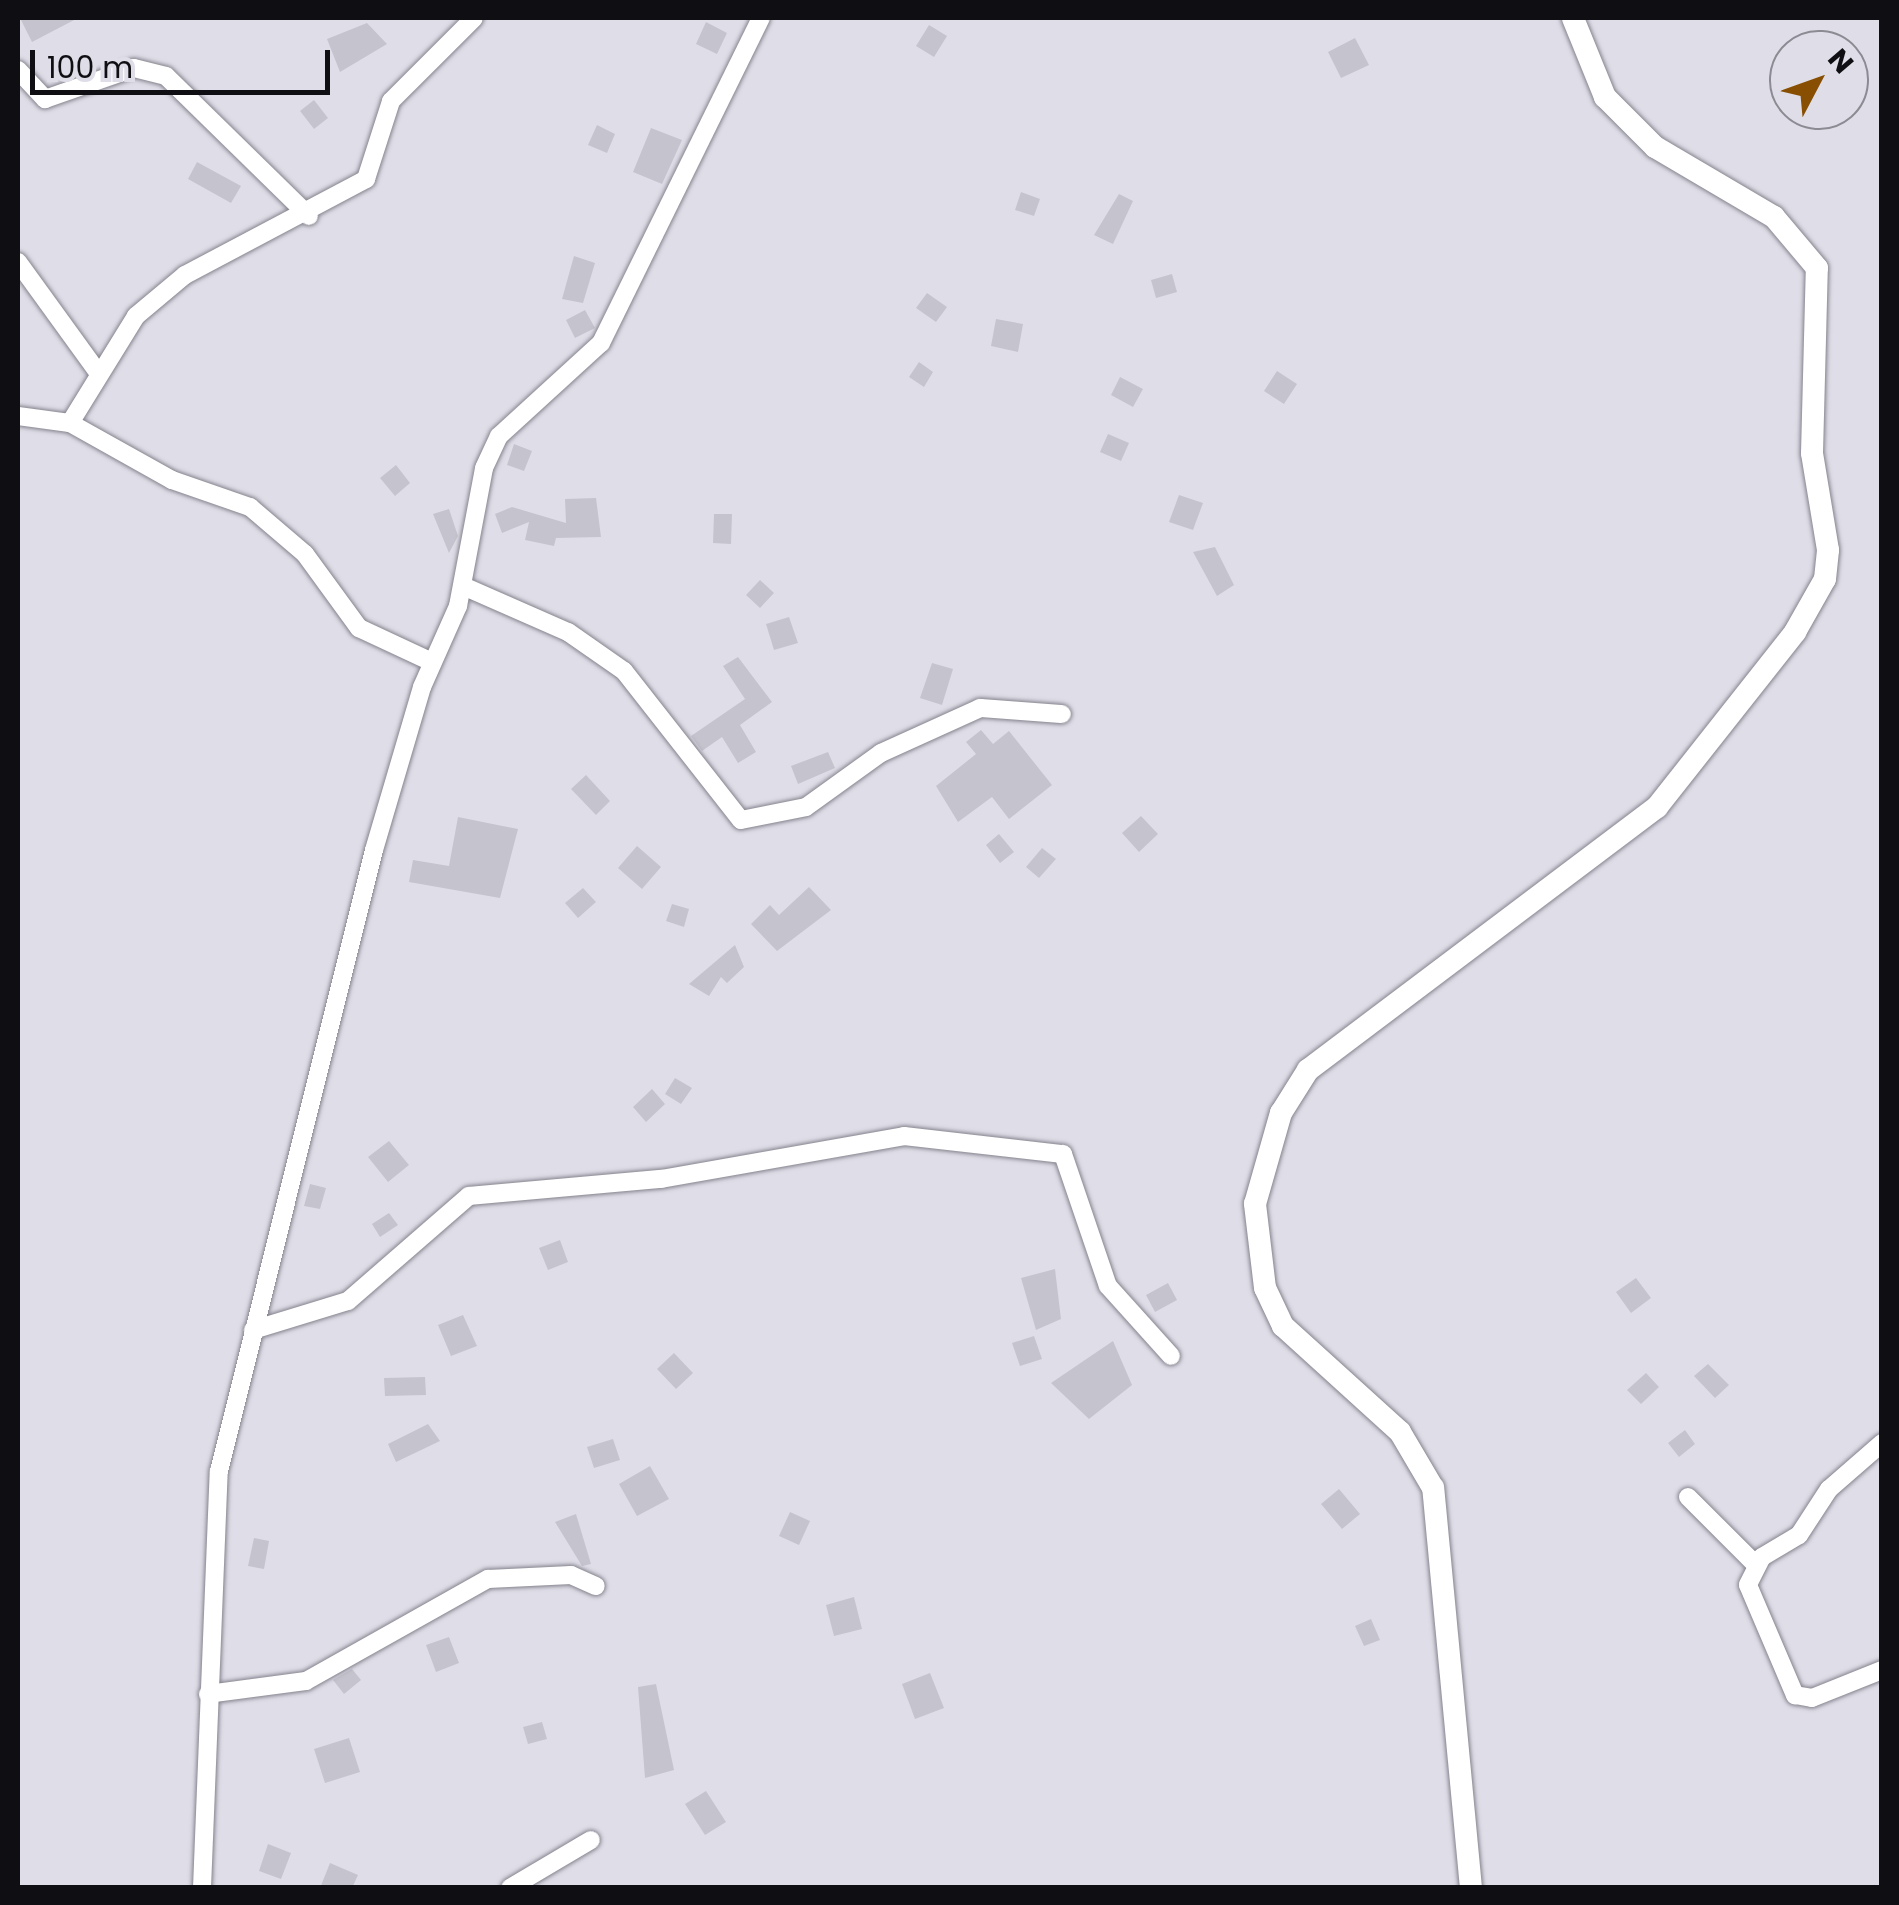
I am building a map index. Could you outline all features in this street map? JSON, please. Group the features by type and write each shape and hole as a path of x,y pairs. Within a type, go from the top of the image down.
{"main road":[{"path":"1470,1888 1433,1488 1400,1432 1283,1326 1265,1288 1255,1204 1282,1113 1308,1070 1656,807 1796,632 1824,580 1828,550 1812,453 1817,268 1774,217 1655,147 1605,97 1573,18"}],"street":[{"path":"70,424 136,316 185,275 310,216 366,180 391,101 474,18"},
{"path":"202,1888 215,1489 253,1330 432,662 463,586 490,448 601,343 761,18"},
{"path":"18,70 44,99 134,68 166,76 310,216"},
{"path":"18,262 99,374"},
{"path":"18,416 70,424 280,526 358,628 432,662"},
{"path":"463,586 568,632 624,671 741,820 806,807 880,753 980,708 1062,714"},
{"path":"253,1330 348,1301 469,1196 661,1178 904,1136 1063,1154 1108,1286 1172,1356"},
{"path":"1882,1444 1829,1489 1799,1535 1755,1564 1750,1599 1795,1695 1812,1698 1882,1670"},
{"path":"1688,1498 1755,1564"},
{"path":"208,1694 306,1681 488,1579 570,1575 596,1586"},
{"path":"510,1888 591,1840"}],"building":[{"path":"20,18 78,18 32,42"},
{"path":"706,22 727,33 717,54 696,44"},
{"path":"367,23 387,44 340,72 327,39"},
{"path":"929,25 947,36 934,57 916,46"},
{"path":"1355,38 1369,65 1341,78 1328,52"},
{"path":"314,100 328,118 314,129 300,111"},
{"path":"597,125 615,134 607,153 588,145"},
{"path":"651,128 682,140 662,184 633,172"},
{"path":"197,162 241,186 231,203 188,179"},
{"path":"1021,192 1040,199 1034,216 1015,210"},
{"path":"1119,194 1133,201 1113,244 1094,235"},
{"path":"574,256 595,263 583,303 562,299"},
{"path":"1172,274 1177,292 1156,298 1151,280"},
{"path":"927,293 947,307 936,322 916,308"},
{"path":"585,310 595,328 575,338 566,320"},
{"path":"996,319 1023,324 1018,352 991,346"},
{"path":"919,362 933,372 924,387 909,377"},
{"path":"1277,371 1297,384 1284,404 1264,391"},
{"path":"1120,377 1143,389 1133,407 1111,395"},
{"path":"1108,434 1129,443 1121,461 1100,452"},
{"path":"514,444 532,451 524,471 507,465"},
{"path":"396,465 410,483 395,496 380,478"},
{"path":"1179,495 1203,503 1193,530 1169,522"},
{"path":"596,498 601,537 556,538 554,546 525,540 529,522 502,533 495,514 512,507 566,523 565,499"},
{"path":"449,509 458,536 449,553 433,514"},
{"path":"714,514 732,514 731,544 713,543"},
{"path":"1215,547 1234,585 1217,596 1193,552"},
{"path":"760,580 774,593 760,608 746,595"},
{"path":"789,617 798,643 774,650 766,624"},
{"path":"738,657 772,702 740,725 756,752 738,763 722,737 702,751 691,736 745,699 723,666"},
{"path":"932,663 953,669 942,705 920,698"},
{"path":"981,730 993,744 1009,731 1052,785 1009,819 992,797 958,822 936,786 976,754 966,742"},
{"path":"828,752 835,768 798,784 791,766"},
{"path":"586,775 610,801 596,815 571,789"},
{"path":"1141,816 1158,834 1139,852 1122,833"},
{"path":"458,817 518,829 500,898 409,882 413,860 449,866"},
{"path":"999,834 1014,852 1000,863 986,845"},
{"path":"637,846 661,867 642,889 618,868"},
{"path":"1042,848 1056,859 1039,878 1026,867"},
{"path":"809,887 831,910 777,951 751,924 770,905 779,915"},
{"path":"583,888 596,902 578,918 565,903"},
{"path":"672,904 689,909 684,927 666,921"},
{"path":"735,945 744,967 727,983 721,977 709,996 689,984"},
{"path":"675,1078 692,1088 681,1104 665,1094"},
{"path":"652,1089 665,1104 646,1122 633,1107"},
{"path":"389,1141 409,1165 388,1182 368,1157"},
{"path":"310,1184 326,1188 320,1209 304,1206"},
{"path":"389,1213 398,1225 380,1237 372,1224"},
{"path":"560,1240 568,1262 548,1270 539,1248"},
{"path":"1055,1269 1061,1319 1036,1330 1021,1278"},
{"path":"1636,1278 1651,1298 1631,1313 1616,1292"},
{"path":"1168,1283 1177,1300 1155,1312 1146,1295"},
{"path":"463,1315 477,1346 451,1356 438,1325"},
{"path":"1034,1336 1042,1359 1020,1366 1012,1343"},
{"path":"1113,1341 1132,1385 1089,1419 1051,1383"},
{"path":"674,1353 693,1373 676,1389 657,1369"},
{"path":"1708,1364 1729,1385 1715,1398 1694,1376"},
{"path":"1646,1373 1659,1387 1641,1404 1627,1390"},
{"path":"425,1377 426,1395 385,1396 384,1378"},
{"path":"428,1424 440,1441 396,1462 388,1444"},
{"path":"1685,1430 1695,1444 1679,1457 1668,1443"},
{"path":"613,1439 620,1460 594,1468 587,1447"},
{"path":"650,1466 669,1499 637,1516 619,1484"},
{"path":"1339,1489 1360,1514 1342,1529 1321,1504"},
{"path":"790,1512 810,1521 799,1545 779,1536"},
{"path":"576,1514 591,1564 582,1566 555,1522"},
{"path":"254,1538 269,1541 264,1569 248,1566"},
{"path":"854,1597 862,1629 834,1636 826,1605"},
{"path":"1371,1619 1380,1640 1364,1646 1355,1626"},
{"path":"449,1637 459,1663 436,1672 426,1645"},
{"path":"352,1669 361,1680 344,1694 333,1680"},
{"path":"930,1673 944,1708 915,1719 902,1684"},
{"path":"656,1684 674,1770 645,1778 638,1687"},
{"path":"542,1722 547,1739 528,1744 523,1727"},
{"path":"349,1738 360,1772 325,1783 314,1749"},
{"path":"706,1791 726,1822 705,1835 685,1804"},
{"path":"268,1844 291,1853 281,1879 259,1871"},
{"path":"330,1863 358,1875 352,1888 320,1888"}]}
